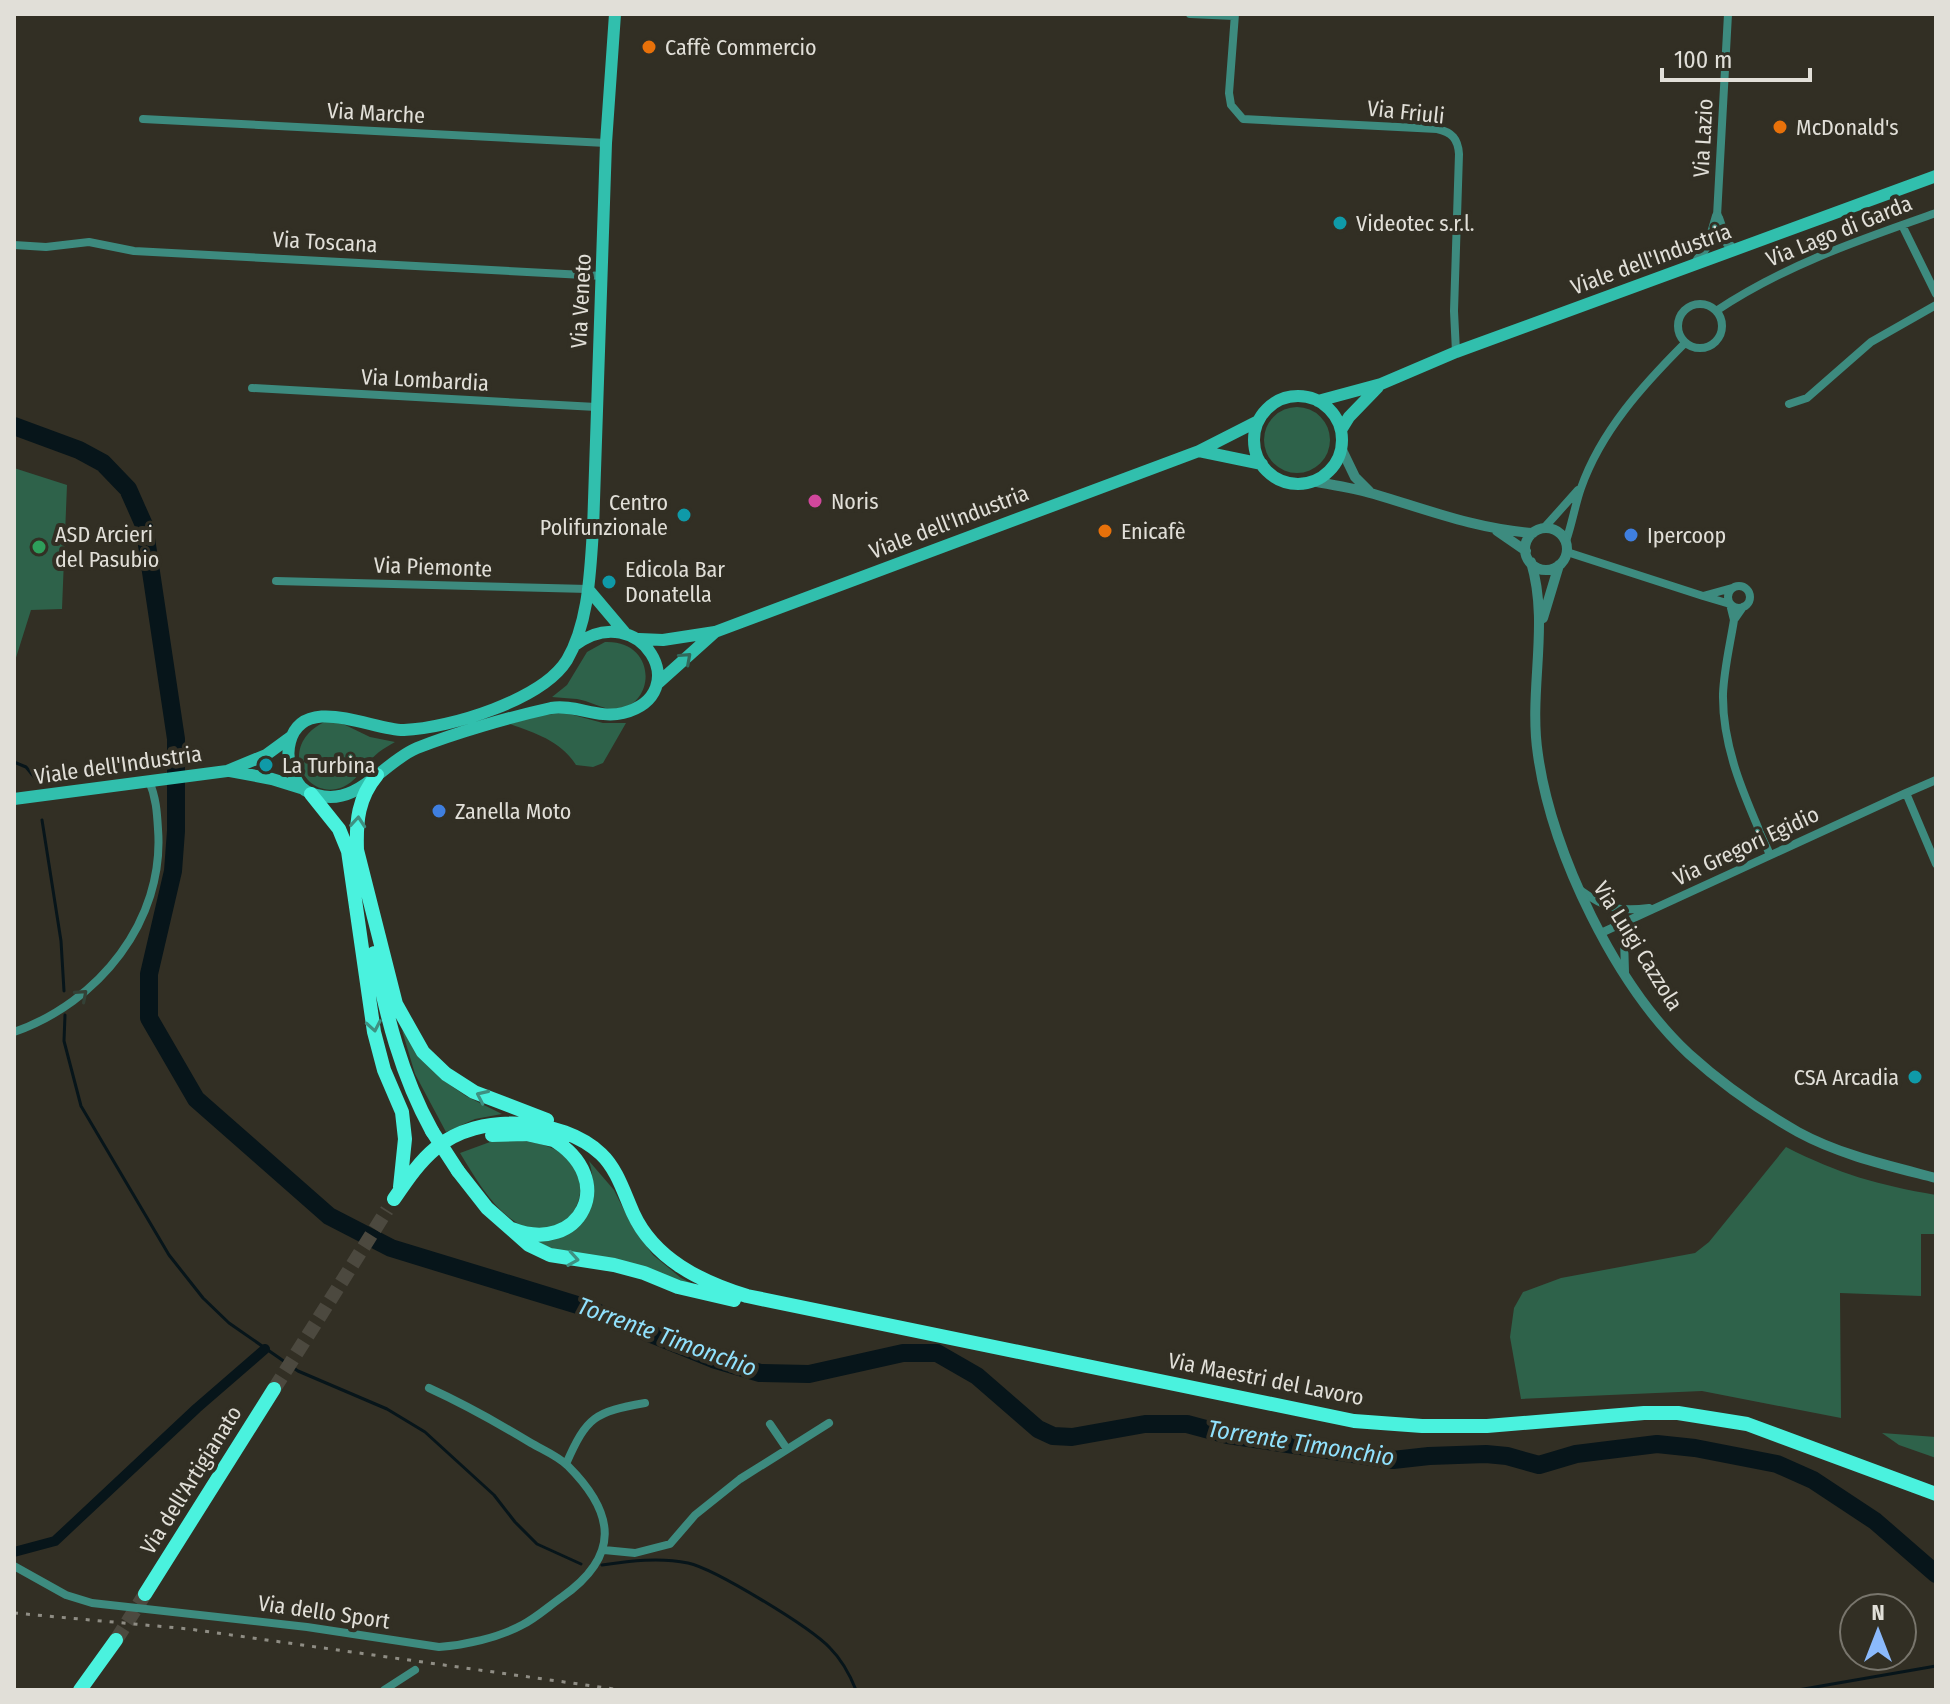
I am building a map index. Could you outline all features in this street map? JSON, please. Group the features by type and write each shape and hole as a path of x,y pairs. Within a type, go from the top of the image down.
{"highway":[{"path":"377,775 366,790 359,809 352,850 374,1032 384,1070 402,1112 405,1139 394,1200"},
{"path":"306,791 339,829 352,850 396,1004 423,1052 446,1074 474,1092 563,1125 588,1140 601,1154 626,1195"},
{"path":"352,850 382,994 408,1083 432,1131 458,1171 504,1226 529,1245 550,1255 614,1265 718,1297 803,1313 849,1316"},
{"path":"394,1200 413,1171 439,1145 474,1128 501,1124 546,1126 568,1134 601,1154"},
{"path":"394,1200 433,1162 476,1137 503,1133 548,1137 574,1145 600,1164 626,1195"},
{"path":"504,1226 537,1235 557,1232 571,1224 583,1210 589,1190 586,1175 568,1149 548,1137"},
{"name":"Via Maestri del Lavoro","path":"626,1195 634,1216 660,1251 698,1278 747,1296 1354,1421 1422,1426 1487,1426 1644,1413 1713,1417 1747,1424 1936,1494"},
{"name":"Via dell'Artigianato","path":"145,1594 274,1389"},
{"path":"80,1690 116,1640"}],"main road":[{"name":"Via Veneto","path":"575,645 588,589 593,530 606,143 615,14"},
{"name":"Viale dell'Industria","path":"14,799 227,771 266,755 309,721 328,716 407,730 487,711 512,702 544,684 562,666 575,645 598,633 663,640 715,632 1199,451 1258,421 1284,399 1295,396 1318,401 1381,384 1456,352 1936,176"},
{"name":"Viale dell'Industria","path":"1341,430 1349,417 1381,384"},
{"path":"1258,421 1254,436 1255,451 1262,464 1279,479 1290,483 1312,481 1331,469 1341,448 1341,430 1332,413 1318,401"},
{"path":"1199,451 1262,464"},
{"path":"588,589 626,634"},
{"name":"Viale dell'Industria","path":"227,771 340,797 360,788 393,761 421,747 545,709 566,707 605,715 641,706 657,684 715,632"},
{"path":"639,639 656,659 657,684"},
{"path":"292,736 289,760 306,791"}],"street":[{"path":"1190,14 1234,15"},
{"name":"Via Lazio","path":"1717,216 1728,14"},
{"name":"Via Friuli","path":"1234,15 1229,93 1231,105 1243,119 1437,129 1455,138 1459,154 1454,311 1456,352"},
{"name":"Via Marche","path":"143,119 606,143"},
{"name":"Via Lago di Garda","path":"1716,311 1784,270 1936,213"},
{"path":"1717,216 1726,241 1733,250"},
{"path":"1696,263 1710,240 1717,216"},
{"path":"1902,225 1936,294"},
{"name":"Via Toscana","path":"14,245 46,247 89,242 134,251 603,276"},
{"path":"1696,304 1704,304 1716,311 1722,329 1717,341 1704,348 1685,343 1678,331 1679,317 1683,311 1696,304"},
{"path":"1789,404 1807,398 1871,342 1936,305"},
{"path":"1495,530 1526,551 1531,562 1547,569 1559,565 1582,487 1608,433 1646,382 1685,343"},
{"name":"Via Lombardia","path":"252,388 596,407"},
{"path":"1341,448 1355,477 1371,493"},
{"path":"1312,481 1371,493 1416,509 1495,530 1533,533"},
{"path":"1526,551 1528,538 1544,528 1582,487"},
{"path":"1544,528 1559,532 1566,547 1736,608 1743,607"},
{"name":"Via Luigi Cazzola","path":"1531,562 1541,623 1535,713 1538,753 1554,825 1578,889 1625,972 1667,1031 1690,1055 1748,1099 1800,1133 1869,1161 1936,1178"},
{"name":"Via Luigi Cazzola","path":"1541,623 1559,565"},
{"name":"Via Piemonte","path":"276,581 588,589"},
{"path":"1703,596 1732,588 1743,587 1749,591 1750,599 1734,620"},
{"path":"1732,588 1728,594 1734,620 1723,696 1726,726 1744,796 1770,855"},
{"path":"14,1032 56,1014 79,998 116,959 138,927 152,892 159,858 153,780"},
{"name":"Via Gregori Egidio","path":"1601,933 1936,780"},
{"path":"1906,793 1936,864"},
{"path":"1578,889 1609,908 1621,911 1657,907"},
{"path":"1625,972 1624,938 1634,918"},
{"path":"429,1388 473,1408 566,1464 591,1494 605,1522 602,1554 635,1553 670,1544 695,1515 757,1466 829,1423"},
{"path":"566,1464 587,1426 606,1410 645,1403"},
{"path":"770,1424 787,1449"},
{"name":"Via dello Sport","path":"14,1566 66,1595 92,1603 307,1627 439,1647 457,1646 521,1626 571,1590 594,1568 602,1554"},
{"path":"384,1690 415,1670"}],"green space":[{"path":"1297,407 1310,410 1320,417 1327,427 1330,440 1327,453 1320,463 1310,470 1297,473 1284,470 1274,463 1267,453 1264,440 1267,427 1274,417 1284,410"},
{"name":"ASD Arcieri del Pasubio","path":"14,468 67,485 62,609 31,610 14,664"},
{"path":"605,642 622,644 642,660 645,684 640,695 631,704 619,709 577,699 552,697 567,685 587,652"},
{"path":"566,713 603,723 626,723 603,763 593,767 576,765 555,744 510,724 540,715"},
{"path":"327,721 339,722 370,737 395,742 374,756 349,784 329,790 316,786 307,779 299,755 302,742 311,731"},
{"path":"402,1030 444,1081 502,1114 475,1119 446,1132 415,1074"},
{"path":"512,1140 549,1147 571,1162 579,1178 580,1195 574,1210 564,1222 550,1229 533,1229 514,1221 490,1199 460,1153 490,1142"},
{"path":"1786,1147 1859,1177 1936,1195 1936,1234 1921,1234 1921,1296 1840,1293 1841,1418 1702,1391 1521,1399 1510,1337 1514,1308 1523,1292 1561,1278 1695,1253 1709,1242"},
{"path":"589,1161 614,1190 632,1226 653,1255 681,1278 703,1289 567,1254 536,1242 561,1237 580,1224 586,1215 593,1194"},
{"path":"1882,1433 1936,1437 1936,1458 1899,1445"}],"waterway":[{"name":"Torrente Timonchio","path":"14,426 79,450 103,463 128,489 144,525 176,739 173,871 149,974 149,1018 196,1099 329,1216 391,1248 584,1307 713,1359 760,1373 809,1374 903,1353 937,1353 977,1376 1038,1429 1053,1436 1072,1437 1145,1424 1187,1424 1228,1435 1393,1460 1486,1454 1539,1465 1576,1454 1657,1444 1777,1464 1813,1480 1875,1521 1936,1574"},
{"path":"14,762 26,767 35,778"},
{"path":"42,820 61,941 64,991"},
{"path":"65,1015 64,1041 81,1106 169,1255 203,1298 229,1323 298,1371 387,1409 425,1432 494,1495 537,1544 581,1564"},
{"path":"14,1552 55,1541 265,1349"},
{"path":"602,1565 645,1560 677,1561 719,1576 783,1613 830,1648 856,1690"},
{"path":"1798,1690 1936,1666"}],"tunnel":[{"path":"274,1389 387,1210"},
{"path":"116,1640 145,1594"}],"railway":[{"path":"14,1613 189,1629 621,1690"}],"place":[{"name":"Caffè Commercio","path":"649,47"},
{"name":"McDonald's","path":"1780,127"},
{"name":"Videotec s.r.l.","path":"1340,223"},
{"name":"Noris","path":"815,501"},
{"name":"Centro Polifunzionale","path":"684,515"},
{"name":"Enicafè","path":"1105,531"},
{"name":"Ipercoop","path":"1631,535"},
{"name":"ASD Arcieri del Pasubio","path":"39,547"},
{"name":"Edicola Bar Donatella","path":"609,582"},
{"name":"La Turbina","path":"266,765"},
{"name":"Zanella Moto","path":"439,811"},
{"name":"CSA Arcadia","path":"1915,1077"}]}
